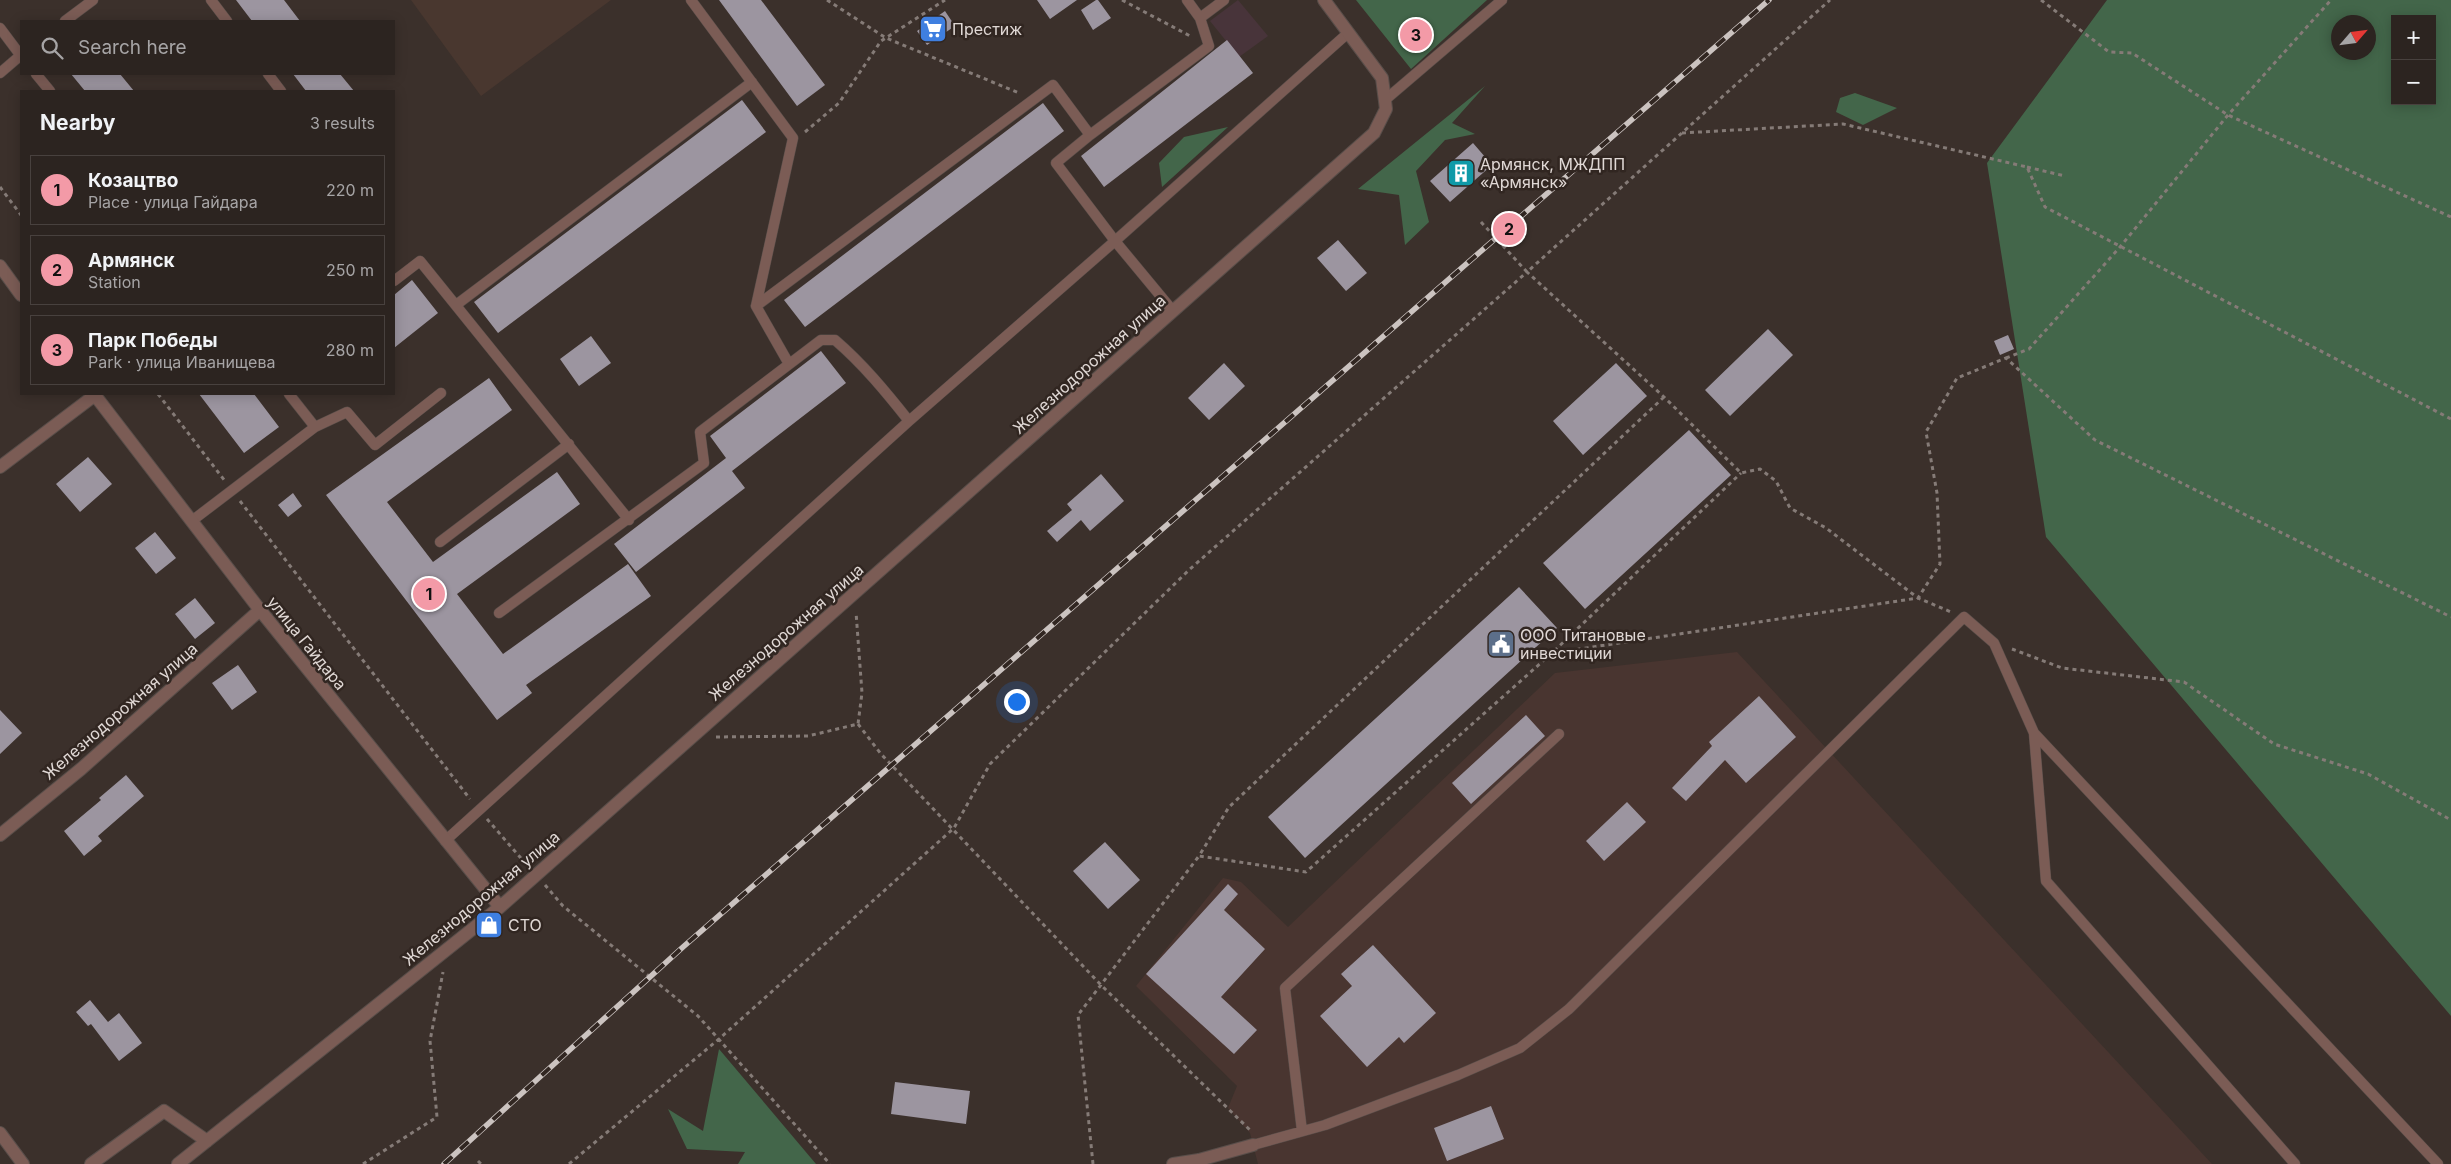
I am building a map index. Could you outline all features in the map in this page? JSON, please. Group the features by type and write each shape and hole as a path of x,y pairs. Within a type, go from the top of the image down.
{"street":[{"path":"1324,0 1382,78 1385,100"},
{"name":"Железнодорожная улица","path":"178,1164 500,907 1374,133 1386,109 1385,100"},
{"path":"0,266 20,294"},
{"path":"0,467 94,395"},
{"name":"улица Гайдара","path":"96,395 260,610 500,907"},
{"name":"Железнодорожная улица","path":"0,835 81,769 260,610"},
{"path":"91,1164 164,1111 207,1140"},
{"path":"0,1133 23,1164"},
{"path":"1173,1164 1201,1162 1258,1144"}],"lane":[{"path":"66,20 93,0"},
{"path":"211,0 226,20"},
{"path":"691,0 793,138 756,306 789,364"},
{"path":"1173,311 1115,241 1056,163 1090,134 1209,46 1200,18 1187,0"},
{"path":"1200,18 1224,0"},
{"path":"1385,100 1502,0"},
{"path":"0,28 20,55"},
{"path":"446,841 909,421 1115,241 1348,33"},
{"path":"0,73 20,57"},
{"path":"37,75 49,90"},
{"path":"269,75 280,90"},
{"path":"456,305 752,82"},
{"path":"756,306 1053,85 1090,134"},
{"path":"395,280 420,261 629,520"},
{"path":"499,614 704,463 700,432 822,340 835,340 887,394 909,421"},
{"path":"193,520 315,427 348,412 375,445 440,393"},
{"path":"290,395 315,427"},
{"path":"440,542 569,444"},
{"path":"1258,1144 1302,1131 1458,1075 1520,1048 1569,1010 1964,617 1994,643 2034,733 2438,1164"},
{"path":"2034,733 2046,882 2295,1164"},
{"path":"1302,1131 1285,988 1559,734"}],"path":[{"path":"827,0 886,38 1034,99"},
{"path":"791,144 839,103 881,41 945,0"},
{"path":"1122,0 1209,46"},
{"path":"568,1164 718,1039 954,828 990,764 1183,576 1527,272 1830,0"},
{"path":"2041,0 2109,52 2132,53 2228,115 2451,217"},
{"path":"1552,653 1918,598 1940,564 1937,493 1926,432 1957,378 2029,349 2120,247 2228,115 2331,0"},
{"path":"1682,133 1843,124 2065,176"},
{"path":"2026,167 2045,208 2451,419"},
{"path":"0,187 20,214"},
{"path":"1482,222 1527,272 1664,397 1741,473"},
{"path":"2006,358 2095,440 2451,617"},
{"path":"159,395 479,810 562,906 698,1016 830,1164"},
{"path":"1093,1164 1078,1015 1199,856 1229,806 1664,397"},
{"path":"1199,856 1306,872 1552,653 1741,473 1760,469 1776,481 1790,508 1826,528 1918,598 1964,617"},
{"path":"854,593 862,693 858,724 881,754 954,828 1101,984 1258,1144"},
{"path":"1994,643 2062,668 2184,682 2274,744 2368,774 2451,820"},
{"path":"692,737 808,736 858,724"},
{"path":"363,1164 437,1117 430,1041 448,949"},
{"path":"478,1160 481,1164"}],"shaded area":[{"path":"411,0 611,0 481,96"},
{"path":"1238,0 1268,36 1239,57 1210,21"},
{"path":"1737,652 2212,1164 1258,1164 1250,1133 1228,1108 1237,1086 1136,986 1223,878 1241,882 1288,927 1555,673"}],"green space":[{"path":"1356,0 1487,0 1411,69"},
{"path":"2107,0 2451,0 2451,1016 2046,537 1987,163"},
{"path":"1485,86 1452,123 1475,134 1445,140 1416,171 1429,222 1405,245 1399,195 1358,189"},
{"path":"1855,93 1897,108 1863,125 1836,112 1840,98"},
{"path":"1228,127 1162,187 1159,163 1184,137"},
{"path":"719,1049 816,1164 738,1164 745,1152 687,1149 668,1109 703,1131"}],"building":[{"path":"236,0 284,0 299,20 251,20"},
{"path":"719,0 761,0 825,85 797,106"},
{"path":"1037,0 1077,0 1050,19"},
{"path":"1098,0 1111,18 1093,30 1081,10"},
{"path":"945,11 955,26 927,45 917,31"},
{"path":"1227,40 1253,73 1104,187 1081,156"},
{"path":"72,75 121,75 133,90 84,90"},
{"path":"294,75 341,75 353,90 305,90"},
{"path":"742,100 766,132 498,333 474,302"},
{"path":"1043,103 1064,131 805,327 784,300"},
{"name":"Армянск, МЖДПП «Армянск»","path":"1473,143 1492,165 1450,202 1430,181"},
{"path":"1338,240 1367,273 1346,291 1317,258"},
{"path":"412,280 438,313 395,347 395,294"},
{"path":"1768,329 1793,355 1730,416 1705,390"},
{"path":"2008,335 2014,349 2000,355 1994,341"},
{"path":"591,336 611,363 579,386 560,359"},
{"path":"821,351 846,383 732,471 745,488 636,572 614,544 726,458 710,436"},
{"path":"1224,363 1245,386 1209,420 1188,398"},
{"path":"1616,363 1647,396 1583,455 1553,421"},
{"path":"489,378 512,410 387,502 433,562 557,472 580,504 457,594 503,654 628,564 651,596 526,685 532,693 497,720 326,495"},
{"path":"200,395 255,395 279,427 244,453"},
{"path":"1689,430 1731,475 1585,609 1543,563"},
{"path":"88,457 112,484 80,512 56,484"},
{"path":"1101,474 1124,501 1090,531 1081,520 1057,542 1047,531 1072,510 1067,504"},
{"path":"293,493 302,506 288,517 278,505"},
{"path":"155,532 176,558 156,574 135,548"},
{"path":"1519,587 1557,628 1305,858 1268,817"},
{"path":"195,598 215,623 195,639 175,614"},
{"path":"238,665 257,692 232,710 212,683"},
{"path":"1759,696 1796,737 1746,783 1725,760 1686,801 1672,788 1712,746 1709,742"},
{"path":"0,710 22,733 0,754"},
{"path":"1526,715 1545,736 1471,804 1452,783"},
{"path":"126,775 144,796 98,836 102,841 84,856 64,831 101,800 99,798"},
{"path":"1627,802 1646,822 1604,861 1586,841"},
{"path":"1105,842 1140,880 1108,909 1073,871"},
{"path":"1228,884 1238,894 1224,910 1265,949 1221,997 1257,1030 1234,1054 1146,974"},
{"path":"1373,945 1436,1013 1404,1043 1399,1037 1367,1067 1320,1016 1352,986 1341,974"},
{"path":"90,1000 108,1022 119,1013 142,1043 119,1061 91,1024 88,1026 76,1012"},
{"path":"895,1082 970,1091 966,1124 891,1114"},
{"path":"1491,1106 1504,1139 1447,1161 1434,1128"}],"railway":[{"path":"444,1164 683,947 1769,0"}],"place":[{"name":"Престиж","path":"933,29"},
{"name":"Парк Победы","path":"1416,35"},
{"name":"Армянск, МЖДПП «Армянск»","path":"1461,173"},
{"name":"Армянск","path":"1509,229"},
{"name":"Козацтво","path":"429,594"},
{"name":"ООО Титановые инвестиции","path":"1501,644"},
{"name":"СТО","path":"489,925"}]}
